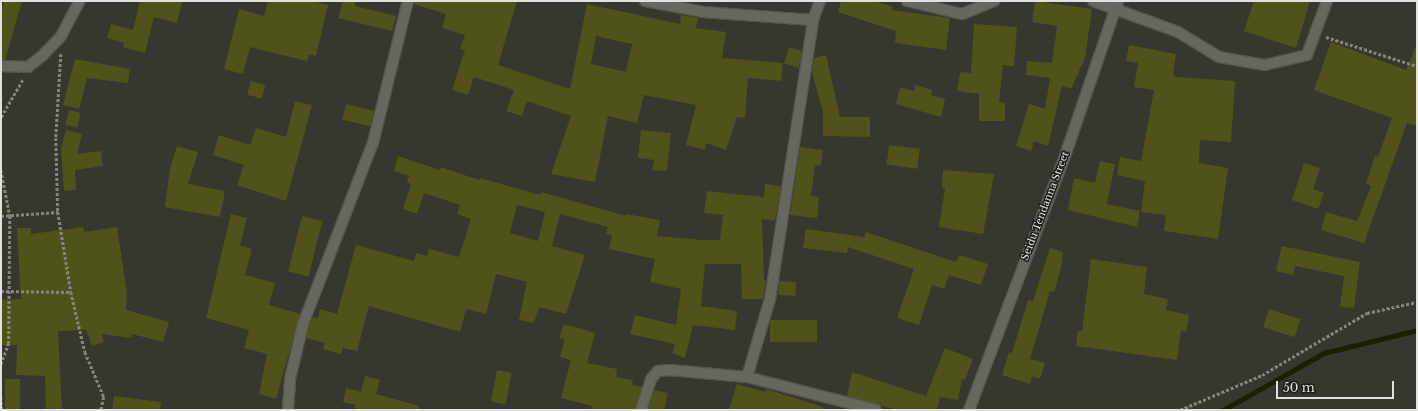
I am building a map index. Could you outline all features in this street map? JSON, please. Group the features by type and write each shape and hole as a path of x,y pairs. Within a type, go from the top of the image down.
{"street":[{"path":"1,66 28,67 62,36 80,1"},
{"path":"288,410 290,379 303,324 373,143 408,1"},
{"path":"645,1 703,12 813,20"},
{"path":"747,377 770,299 813,20 820,1"},
{"path":"907,1 962,14 994,1"},
{"path":"1093,1 1117,4 1178,32 1219,58 1265,65 1307,55 1327,1"},
{"name":"Seidu Tendanna Street","path":"969,410 1066,153 1117,4"},
{"path":"641,410 651,379 658,370 747,377 873,410"}],"path":[{"path":"1315,34 1417,66"},
{"path":"62,36 56,138 58,212 71,292 85,352 104,397 101,410"},
{"path":"1,117 18,92 28,67"},
{"path":"1,170 10,216 9,343 1,364"},
{"path":"1,216 58,212"},
{"path":"1,291 71,292"},
{"path":"1180,410 1262,375 1367,313 1417,302"},
{"path":"1,397 2,410"}],"building":[{"path":"4,1 22,1 5,60 1,60 1,12"},
{"path":"140,1 182,1 177,23 154,17 145,53 123,47 124,43 107,38 111,24 133,30"},
{"path":"268,1 312,1 328,5 316,56 309,54 307,61 250,47 243,74 224,69 239,9 264,16"},
{"path":"343,1 356,1 355,6 396,16 392,31 338,18"},
{"path":"414,1 517,1 498,65 570,89 587,4 680,24 681,15 698,18 696,28 726,32 722,58 783,63 781,81 748,78 745,118 737,117 726,150 706,143 705,150 686,145 696,105 644,95 637,123 608,116 595,182 551,174 571,116 527,101 522,116 506,111 514,90 474,77 468,95 452,90 465,50 460,49 465,35 442,28 446,14 414,4","holes":["596,36 632,44 626,72 591,64"]},
{"path":"841,1 874,1 893,7 892,10 950,18 946,50 895,43 896,31 838,12"},
{"path":"1035,1 1092,9 1085,58 1071,89 1062,86 1048,146 1034,141 1031,151 1016,146 1029,104 1045,109 1050,78 1026,75 1027,61 1052,63 1057,26 1032,22"},
{"path":"1254,1 1310,1 1296,48 1244,31"},
{"path":"974,24 1017,27 1014,66 1003,65 999,102 1005,103 1005,121 979,121 979,94 957,91 960,72 971,73"},
{"path":"1331,42 1406,70 1417,44 1417,126 1407,123 1364,243 1321,230 1326,212 1357,221 1371,186 1366,184 1375,156 1378,157 1392,118 1314,90"},
{"path":"1129,45 1176,54 1173,74 1176,77 1235,81 1231,142 1200,140 1199,163 1228,168 1218,239 1164,231 1166,215 1141,212 1145,181 1117,175 1120,157 1141,161 1154,90 1134,87 1138,63 1126,61"},
{"path":"789,47 802,51 799,68 784,63"},
{"path":"826,55 840,117 870,117 870,137 823,136 823,112 812,72 814,58"},
{"path":"75,59 130,69 128,83 87,78 79,109 63,105"},
{"path":"251,81 265,85 262,99 247,94"},
{"path":"915,85 932,90 931,95 945,99 941,117 896,104 900,87 914,91"},
{"path":"295,101 312,105 286,201 237,185 244,165 213,155 219,135 250,145 256,128 286,137"},
{"path":"346,104 374,111 370,127 342,120"},
{"path":"69,110 81,113 77,127 65,125"},
{"path":"66,130 82,134 77,154 101,151 103,166 75,170 76,190 64,191 61,149"},
{"path":"641,130 671,133 667,171 652,170 654,160 638,158"},
{"path":"889,145 920,149 917,169 887,165"},
{"path":"177,146 198,152 188,184 225,191 220,217 165,207 170,168"},
{"path":"800,147 823,150 821,166 815,165 811,196 819,197 817,218 790,215"},
{"path":"398,156 440,170 441,167 479,180 480,178 540,195 541,192 626,216 626,214 660,220 657,236 703,240 720,240 723,215 704,213 707,191 764,197 765,184 781,186 775,221 762,219 764,280 766,280 763,299 742,299 741,264 705,264 701,306 737,311 735,330 693,325 685,358 672,353 675,344 630,334 635,315 676,325 681,289 650,282 655,259 609,249 612,235 606,234 608,227 560,214 552,246 585,255 566,314 539,307 534,323 519,320 527,282 496,274 486,314 466,309 460,332 369,306 357,351 343,348 341,354 323,349 325,343 306,338 309,326 313,317 318,318 320,309 337,314 356,245 414,261 416,253 427,256 429,249 459,257 471,219 457,214 460,205 424,193 417,214 403,209 411,184 407,182 409,176 394,171","holes":["517,205 545,212 538,241 510,233"]},
{"path":"1100,161 1115,164 1107,204 1140,211 1137,227 1068,210 1074,178 1095,183"},
{"path":"1304,163 1320,168 1313,189 1324,193 1318,209 1292,200"},
{"path":"943,170 994,174 983,234 939,227 945,188 942,188"},
{"path":"231,214 247,218 240,245 252,249 245,275 275,283 269,305 300,314 276,399 259,394 267,354 244,348 249,330 206,318"},
{"path":"302,216 322,221 309,276 288,271"},
{"path":"83,227 84,232 117,227 127,294 126,310 169,322 163,342 132,334 131,338 102,334 104,342 92,346 86,330 58,331 62,410 46,410 45,376 16,375 17,345 1,345 1,300 21,299 17,228 31,228 31,234"},
{"path":"806,229 864,237 866,232 956,262 959,255 988,264 981,285 949,275 944,289 932,285 919,325 897,318 914,269 848,247 847,253 803,248"},
{"path":"1282,246 1360,262 1354,308 1340,307 1344,276 1295,266 1293,275 1276,271"},
{"path":"1050,248 1063,252 1061,268 1054,292 1050,291 1030,359 1045,363 1040,379 1032,376 1030,384 1002,375 1009,352 1012,353 1028,300 1033,301"},
{"path":"1091,259 1147,267 1144,294 1168,299 1166,310 1189,315 1186,332 1181,331 1177,360 1076,346 1078,331 1082,331"},
{"path":"779,281 796,282 795,296 778,295"},
{"path":"1269,309 1300,319 1295,337 1263,327"},
{"path":"770,320 817,320 817,342 770,342"},
{"path":"564,324 595,333 587,363 617,369 616,377 633,380 632,385 642,387 635,410 591,410 592,406 561,398 571,360 560,357 565,339 559,338"},
{"path":"945,348 973,359 965,380 962,379 958,400 940,397 937,410 896,410 847,396 852,372 926,396"},
{"path":"497,370 512,373 506,404 491,401"},
{"path":"365,376 380,380 376,394 419,406 418,410 354,410 356,405 343,402 346,388 361,392"},
{"path":"5,379 20,379 20,410 5,410"},
{"path":"737,384 765,392 766,389 823,407 822,410 729,410"},
{"path":"654,390 668,393 664,410 648,410"},
{"path":"114,396 161,402 160,410 112,410"}],"waterway":[{"path":"1223,410 1324,353 1417,330"}]}
